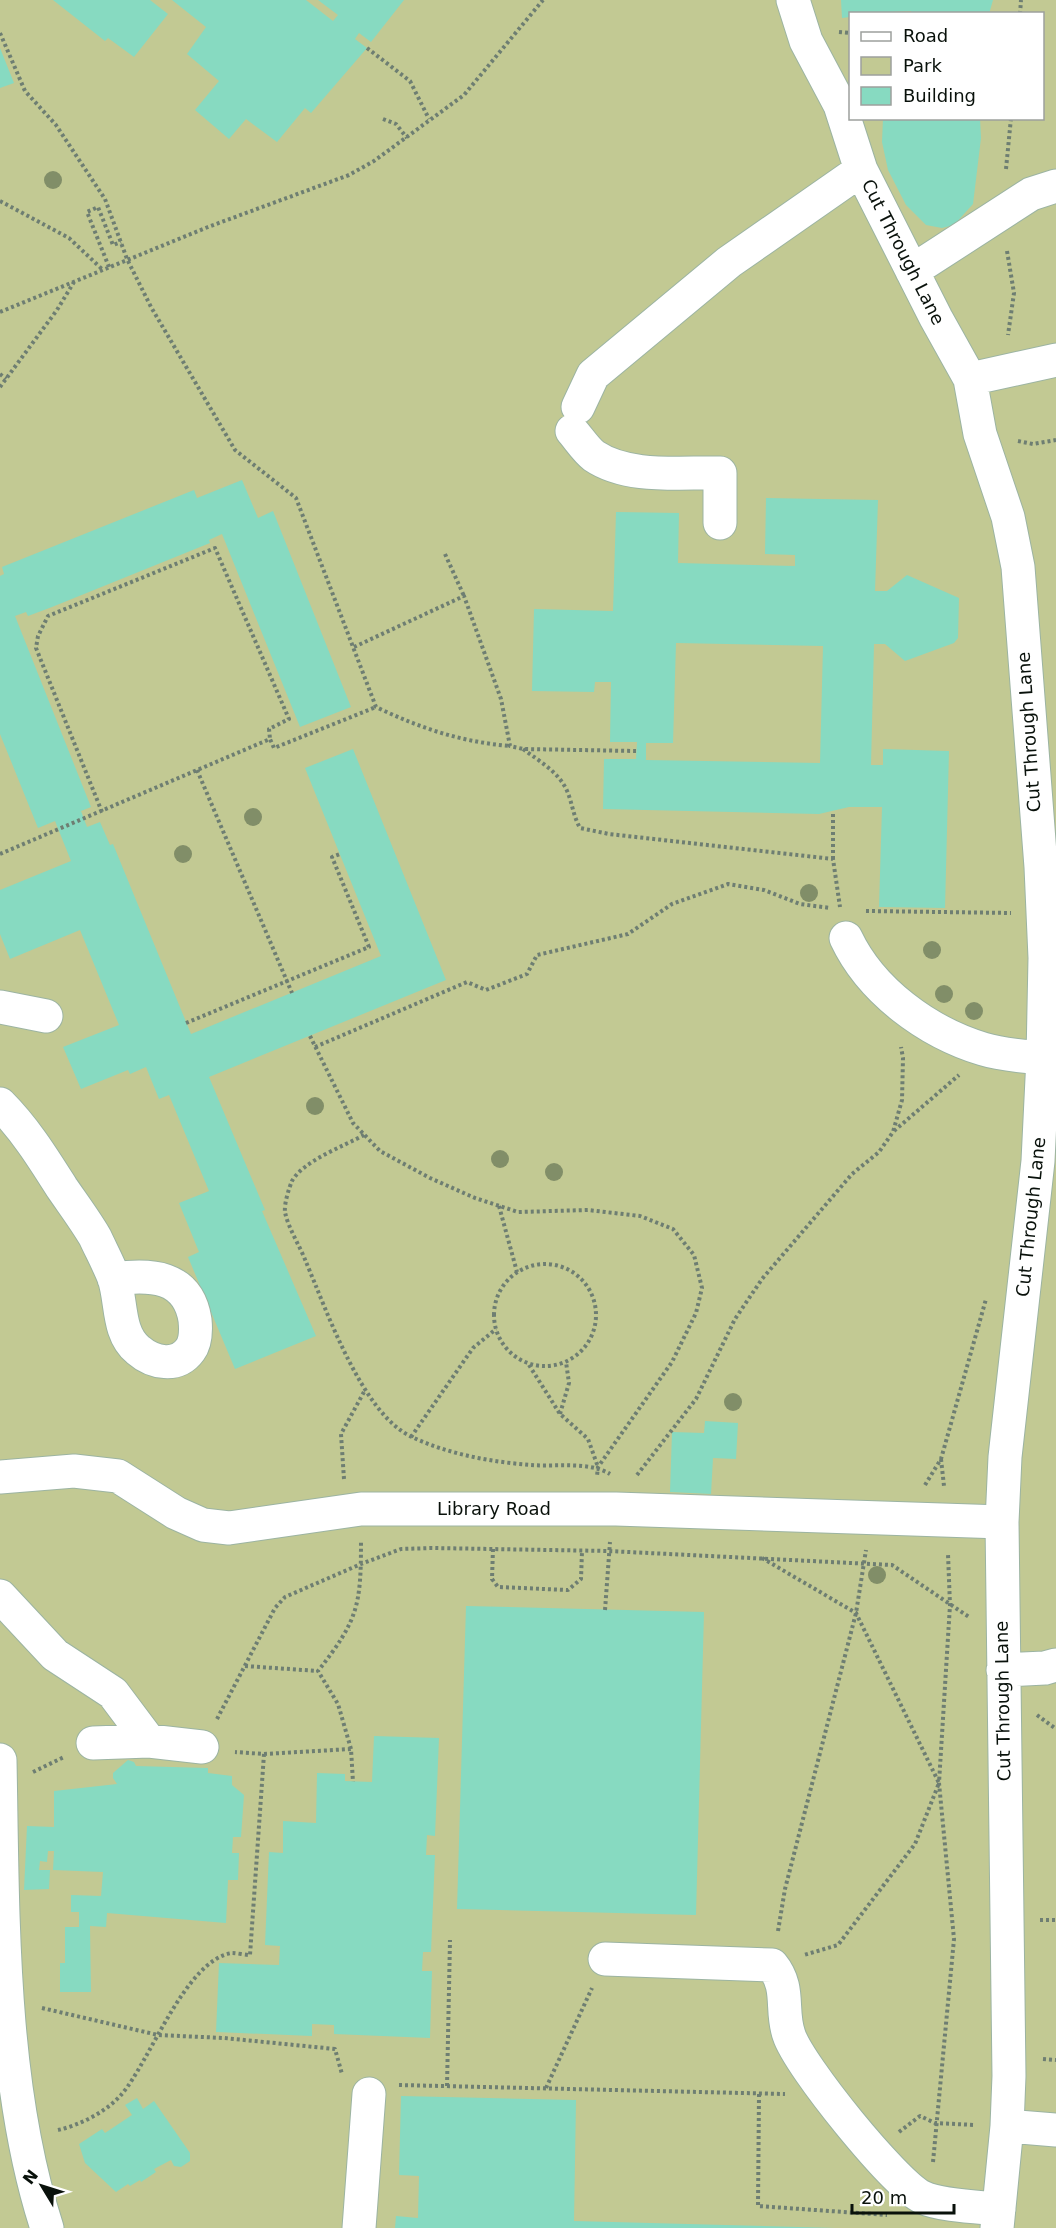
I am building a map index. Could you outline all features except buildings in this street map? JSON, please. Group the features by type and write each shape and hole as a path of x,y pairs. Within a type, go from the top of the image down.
{"street":[{"name":"Cut Through Lane","path":"793,0 806,42 840,105 861,170 970,379 980,434 1008,517 1018,567 1038,915 1043,1059 1038,1161 1005,1457 1002,1522 1007,2126 998,2218"},
{"path":"720,523 720,472 639,470 613,465 592,455 575,419 593,375 729,262 861,170"},
{"path":"912,271 1031,194 1056,186"},
{"path":"970,379 1056,360"},
{"path":"846,938 861,966 888,995 951,1036 985,1049 1043,1059"},
{"path":"0,1007 46,1016"},
{"path":"0,1104 21,1125 94,1236 114,1279"},
{"name":"Library Road","path":"0,1477 74,1471 118,1476 176,1513 203,1525 229,1528 361,1509 613,1501 1002,1522"},
{"path":"0,1596 55,1654 113,1693 149,1741"},
{"path":"1003,1654 1045,1668 1056,1665"},
{"path":"93,1743 149,1741 202,1748"},
{"path":"0,1760 6,2051 30,2176 47,2228"},
{"path":"605,1959 772,1965 781,1977 788,2034 809,2072 903,2184 926,2199 998,2218"},
{"path":"359,2228 369,2089"},
{"path":"1007,2126 1056,2130"}],"path":[{"path":"0,312 127,259 349,175 407,138 429,119 464,95 543,0"},
{"path":"0,33 25,91 56,125 105,199 127,259 152,307 235,450 296,498 376,707"},
{"path":"367,48 410,81 429,119"},
{"path":"383,119 396,124 407,138"},
{"path":"0,201 69,238 103,270"},
{"path":"109,267 87,212 98,207 113,245 121,242"},
{"path":"0,387 57,310 75,281"},
{"path":"0,374 6,379"},
{"path":"102,812 36,648 38,636 48,616 215,549 290,719 269,729 274,748 376,707 442,735 476,743 510,746 523,750 636,751"},
{"path":"445,554 464,596 501,699 510,746"},
{"path":"354,647 464,596"},
{"path":"0,854 270,739"},
{"path":"523,750 559,776 569,795 573,815 580,828 609,834 833,859"},
{"path":"197,770 292,993"},
{"path":"315,1047 467,982 486,990 527,974 537,955 628,934 672,904 728,884 764,890 800,904 841,910 833,859 833,811"},
{"path":"186,1023 369,947 332,857 340,854"},
{"path":"865,911 1038,915"},
{"path":"893,1132 902,1100 903,1058 897,1033 904,1006"},
{"path":"310,1036 353,1123 380,1151 430,1178 518,1212 588,1210 640,1216 673,1229 694,1255 702,1288 696,1313 672,1362 598,1467"},
{"path":"613,1501 696,1399 735,1319 762,1279 852,1174 879,1152 893,1132 974,1065 985,1049"},
{"path":"364,1135 302,1168 292,1181 285,1211 337,1333 365,1390 395,1427 411,1437 444,1450 528,1465 598,1467"},
{"path":"499,1206 517,1272"},
{"path":"544,1263 566,1268 582,1279 592,1294 596,1311 590,1339 580,1353 566,1362 546,1366 529,1364 513,1356 502,1344 493,1320 495,1302 502,1285 517,1272 544,1263"},
{"path":"920,1488 927,1484 941,1459 987,1296"},
{"path":"411,1437 473,1348 496,1329"},
{"path":"560,1414 569,1383 566,1362"},
{"path":"529,1364 560,1414 588,1439 613,1501 605,1610"},
{"path":"318,1671 344,1637 359,1602 361,1509 342,1475 341,1434 365,1390"},
{"path":"926,2199 934,2157 934,2123 954,1940 939,1783 950,1605 948,1519 941,1459"},
{"path":"598,1467 613,1501"},
{"path":"762,1558 856,1613 939,1783 915,1844 838,1945 772,1965 785,1890 856,1613 862,1561 876,1516"},
{"path":"493,1549 492,1579 498,1587 568,1590 581,1579 582,1551"},
{"path":"351,1749 264,1754 202,1748 275,1608 285,1597 361,1564 401,1550 608,1551 862,1561 892,1565 950,1605 1003,1654"},
{"path":"245,1666 318,1671"},
{"path":"318,1671 338,1704 351,1749 353,1782"},
{"path":"0,1788 93,1743"},
{"path":"22,2137 74,2127 114,2103 134,2080 180,1997 212,1963 231,1953 250,1955 264,1754"},
{"path":"447,2086 450,1940"},
{"path":"546,2088 605,1959"},
{"path":"5,2002 74,2013 159,2035 200,2036 335,2049 345,2084 369,2089 447,2086 828,2095"},
{"path":"759,2093 758,2206 888,2215"},
{"path":"874,2150 920,2116 934,2123 1007,2126"}],"green space":[{"path":"0,0 1056,0 1056,2228 0,2228"}]}
